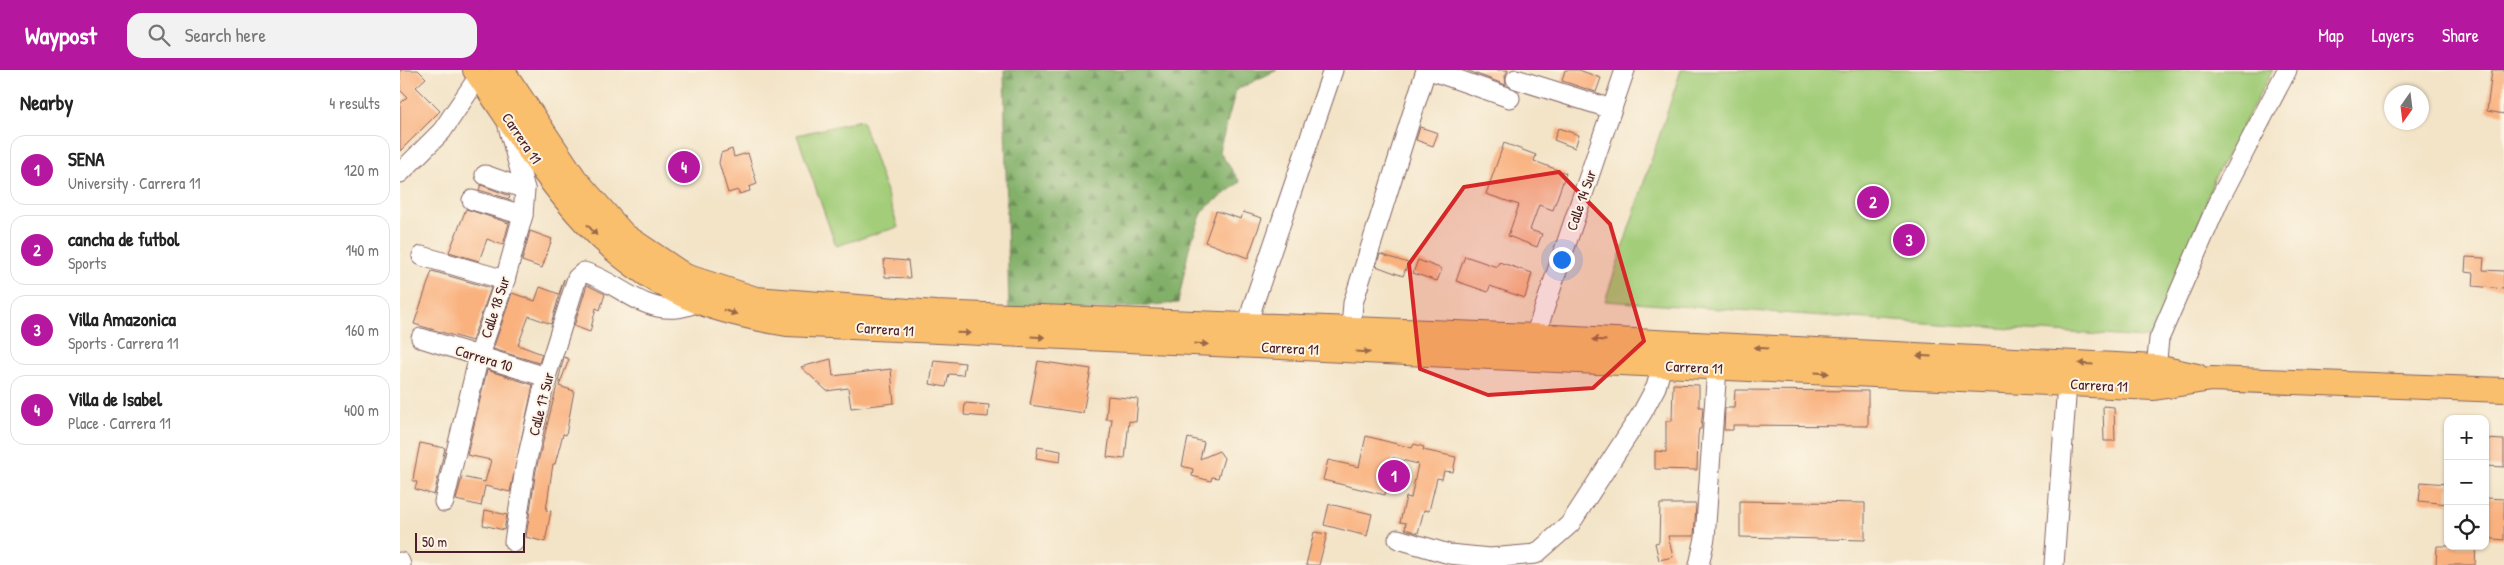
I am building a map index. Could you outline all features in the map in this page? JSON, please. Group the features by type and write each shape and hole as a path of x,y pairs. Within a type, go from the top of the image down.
{"main road":[{"name":"Carrera 11","path":"485,72 624,234 686,276 756,299 935,313 1535,336 1662,354 1717,368 2067,384 2155,377"},
{"name":"Carrera 11","path":"485,72 504,112 559,194 599,238 646,274 699,302 742,316 788,324 1535,360 1662,354 2211,380 2504,390"}],"street":[{"path":"1248,325 1256,296 1333,70"},
{"path":"1351,329 1353,304 1428,70 1510,100 1518,74 1612,109"},
{"name":"Calle 14 Sur","path":"1535,360 1535,336 1625,70"},
{"path":"2155,377 2159,339 2219,200 2287,70"},
{"path":"400,173 442,131 485,72"},
{"name":"Calle 18 Sur","path":"444,502 479,356 505,280 523,215 525,189 504,112"},
{"path":"485,175 525,189"},
{"path":"472,200 523,215"},
{"path":"422,256 505,280"},
{"name":"Calle 17 Sur","path":"514,542 525,468 546,377 576,278 584,272 595,275 647,305 676,308 699,302"},
{"name":"Carrera 10","path":"421,338 546,377"},
{"path":"1398,539 1449,554 1490,558 1536,554 1570,524 1642,414 1656,387 1662,354"},
{"path":"1699,565 1705,538 1717,368"},
{"path":"2054,565 2067,384"}],"highlighted area":[{"path":"1559,172 1610,224 1644,341 1593,388 1488,395 1420,369 1409,264 1464,187"}],"green space":[{"path":"1004,70 1277,70 1236,90 1219,151 1240,182 1203,210 1189,248 1178,303 1009,316"},
{"path":"1681,70 2273,70 2214,179 2159,339 1605,301"},
{"path":"862,120 898,227 836,246 797,135"}],"building":[{"path":"400,70 418,70 426,78 416,87 440,111 400,151 400,104 407,97 400,90"},
{"path":"1466,70 1508,70 1505,76 1506,85"},
{"path":"1565,70 1579,70 1601,78 1596,92 1562,81"},
{"path":"2492,70 2504,70 2504,114 2487,111"},
{"path":"1420,127 1438,133 1433,146 1416,140"},
{"path":"1558,128 1579,135 1575,148 1554,140"},
{"path":"1504,143 1536,155 1534,161 1566,173 1553,210 1539,205 1530,230 1542,234 1537,247 1508,236 1519,205 1486,194"},
{"path":"732,149 734,157 748,153 757,184 749,187 750,191 739,194 738,190 728,193 719,163 721,153"},
{"path":"481,185 510,196 509,199 479,190"},
{"path":"466,209 509,223 503,245 487,239 479,261 449,252"},
{"path":"1216,211 1241,219 1243,212 1262,218 1248,258 1205,242"},
{"path":"530,231 552,239 542,268 522,261"},
{"path":"1380,254 1408,263 1403,276 1376,266"},
{"path":"1465,256 1497,267 1499,262 1532,273 1525,298 1490,286 1488,292 1456,281"},
{"path":"2466,257 2484,258 2483,270 2504,271 2504,289 2473,286 2474,273 2465,272"},
{"path":"884,259 908,261 910,278 885,277"},
{"path":"1418,260 1442,269 1437,281 1413,273"},
{"path":"432,271 491,288 472,341 414,324"},
{"path":"564,279 551,324 529,316 518,345 542,354 539,363 493,349 512,293 535,301 540,287 559,294"},
{"path":"587,285 605,294 600,310 596,308 590,332 574,326"},
{"path":"564,357 569,359 559,386 574,391 566,435 563,434 555,464 553,464 546,510 551,511 545,542 526,537 536,470"},
{"path":"831,359 833,376 891,369 894,403 851,408 848,388 827,391 801,367"},
{"path":"934,360 965,363 963,375 949,374 946,387 930,384"},
{"path":"1038,361 1091,369 1083,413 1030,405"},
{"path":"487,370 533,385 510,492 485,486 481,506 456,500 462,477 485,482 491,460 467,455"},
{"path":"1673,384 1699,385 1699,407 1703,407 1701,429 1699,429 1698,435 1697,470 1655,469 1655,451 1666,452 1666,421 1672,421"},
{"path":"1735,390 1868,391 1868,426 1733,425 1733,430 1724,430 1725,408 1734,408"},
{"path":"1108,396 1138,399 1136,422 1129,421 1125,459 1107,457 1112,419 1106,419"},
{"path":"965,403 989,405 988,417 964,415"},
{"path":"2103,406 2114,407 2115,441 2104,441"},
{"path":"1366,436 1412,448 1414,444 1424,447 1423,450 1456,457 1453,472 1444,471 1442,479 1437,478 1429,511 1424,510 1418,533 1405,529 1406,523 1400,522 1406,497 1411,498 1418,464 1393,458 1385,495 1323,480 1328,460 1359,467"},
{"path":"1188,438 1204,442 1200,459 1219,451 1224,458 1218,478 1212,477 1211,481 1192,476 1193,469 1182,466"},
{"path":"2489,439 2504,440 2504,467 2489,466"},
{"path":"420,443 445,448 434,495 415,489 417,482 413,481"},
{"path":"1038,447 1061,451 1060,462 1036,458"},
{"path":"2421,482 2444,484 2444,504 2419,501"},
{"path":"2489,498 2504,499 2504,540 2489,538"},
{"path":"1740,501 1865,503 1865,540 1740,537"},
{"path":"1329,504 1372,514 1367,536 1324,525"},
{"path":"1660,504 1696,504 1694,536 1668,536 1673,557 1659,560 1655,543 1659,542"},
{"path":"485,510 507,515 504,530 483,525"},
{"path":"1314,532 1327,534 1319,565 1306,565"},
{"path":"2437,546 2444,546 2444,550 2476,550 2475,565 2436,565"}],"place":[{"name":"Villa de Isabel","path":"684,167"},
{"name":"cancha de futbol","path":"1873,202"},
{"name":"Villa Amazonica","path":"1909,240"},
{"name":"SENA","path":"1394,476"}]}
